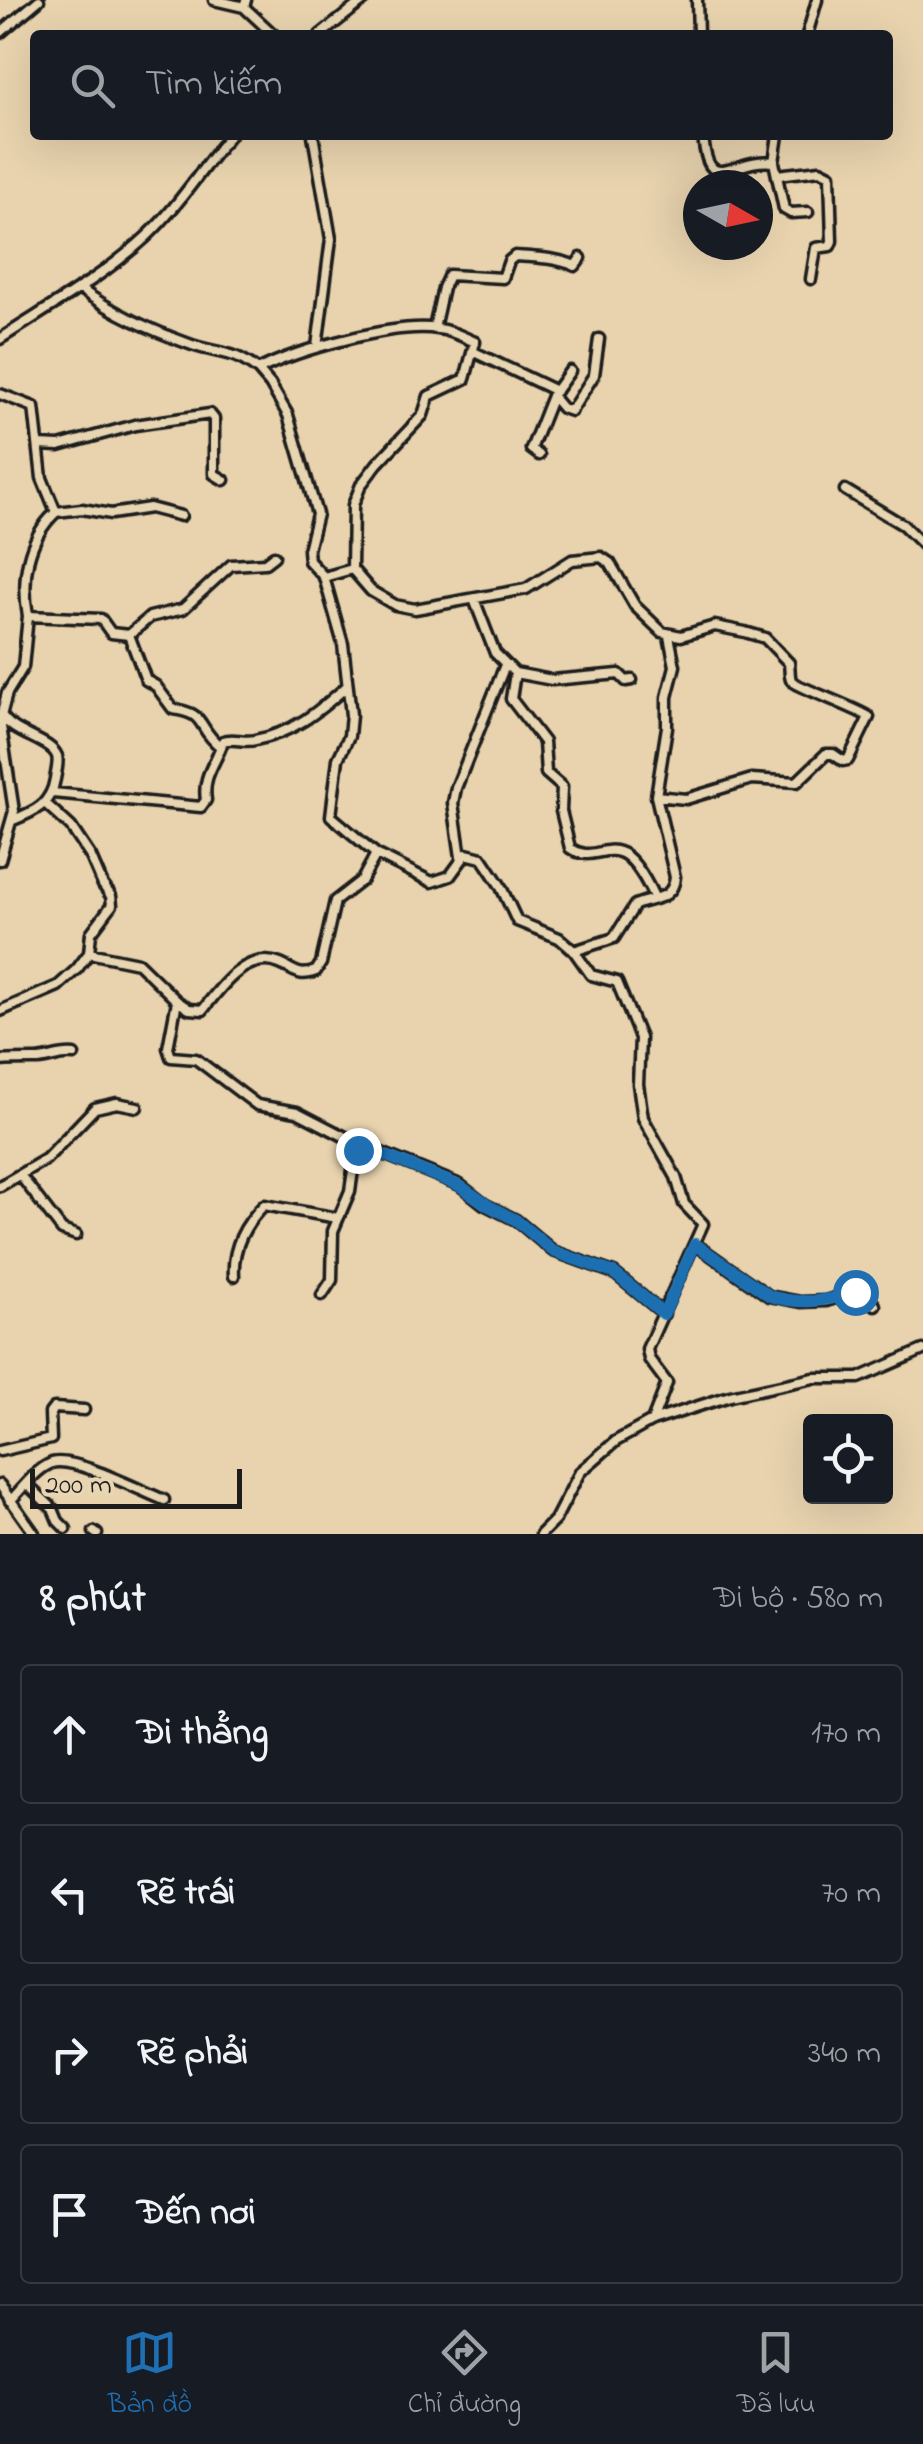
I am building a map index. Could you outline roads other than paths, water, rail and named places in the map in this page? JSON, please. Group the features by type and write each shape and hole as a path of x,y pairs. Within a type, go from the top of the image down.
{"street":[{"path":"0,33 39,0"},
{"path":"214,0 245,3 269,30"},
{"path":"327,30 364,0"},
{"path":"698,0 698,30"},
{"path":"809,30 818,0"},
{"path":"0,338 78,288 151,232 226,140"},
{"path":"314,140 332,239 317,347"},
{"path":"703,140 705,164 719,171 760,161 774,162"},
{"path":"777,140 774,162 784,209 791,213 808,212"},
{"path":"777,175 820,170 830,175 832,241 830,246 816,248 811,279"},
{"path":"434,328 442,288 449,275 503,278 515,256 573,266 581,258"},
{"path":"78,288 123,318 196,346 228,351 258,370 288,415 317,514 309,561 324,577 342,636 351,715 348,736 338,758 330,812 334,820 376,854 432,882 450,876 462,857 472,853 485,862 516,921 560,938 591,975 620,986 640,1038 638,1084 642,1111 676,1176 684,1204 702,1221 647,1354 667,1383 652,1421"},
{"path":"258,370 317,347 363,337 434,328 474,342 465,379 430,396 423,415 398,438 361,485 352,515 352,569 371,592 406,608 474,599 526,589 572,560 601,558 610,564 635,606 669,636 716,626 761,636 789,664 795,684 867,714 869,722 848,760 843,762 826,754 798,782 752,779 694,798 656,796"},
{"path":"474,352 554,393 562,408 571,412 594,375 600,339"},
{"path":"539,455 531,449 554,393 570,371"},
{"path":"0,394 34,407 42,478 56,512"},
{"path":"39,445 59,446 135,426 210,414 214,419 214,474 224,480"},
{"path":"844,490 903,525 923,545"},
{"path":"0,860 13,820 1,714 3,692 22,667 28,616 26,584 37,532 56,512 82,509 111,514 150,508 181,516"},
{"path":"28,616 101,619 111,633 129,635 150,617 183,609 231,565 265,563 274,556"},
{"path":"324,577 352,569"},
{"path":"474,599 493,648 515,673 552,680 619,674 626,681 632,680"},
{"path":"129,635 146,680 156,686 173,709 196,714 208,736 221,747"},
{"path":"574,951 614,938 630,910 670,894 675,883 656,796 667,697 675,666 669,636"},
{"path":"462,857 453,803 456,788 505,665"},
{"path":"515,673 511,699 544,742 546,773 562,787 561,811 570,848 582,854 614,850 624,853 655,899"},
{"path":"53,793 200,807 206,800 204,782 228,738 252,741 304,723 346,687"},
{"path":"1,714 14,729 56,755 53,793 46,804 13,820"},
{"path":"0,1011 58,986 77,969 89,952 92,933 109,912 113,900 71,827 46,804"},
{"path":"89,952 138,963 177,1001 189,1009 203,1010 232,975 248,966 270,962 298,974 316,971 322,963 335,901 366,875 376,854"},
{"path":"177,1001 168,1048 171,1056 196,1059 252,1102 296,1112 357,1144 460,1186 516,1220 553,1251 614,1273 664,1314"},
{"path":"0,1061 74,1055"},
{"path":"0,1186 46,1159 94,1108 105,1104 137,1107"},
{"path":"322,1296 332,1280 333,1231 350,1192 357,1144"},
{"path":"20,1175 62,1230 76,1235"},
{"path":"234,1276 233,1262 240,1239 264,1206 338,1218"},
{"path":"695,1244 770,1296 826,1302 855,1292 876,1305"},
{"path":"541,1534 555,1520 580,1472 616,1441 652,1421 730,1396 814,1378 859,1378 923,1350"},
{"path":"0,1451 51,1439 50,1413 54,1408 84,1410"},
{"path":"10,1500 44,1467 64,1462 164,1500"},
{"path":"27,1484 66,1529"},
{"path":"0,1485 34,1532"}]}
